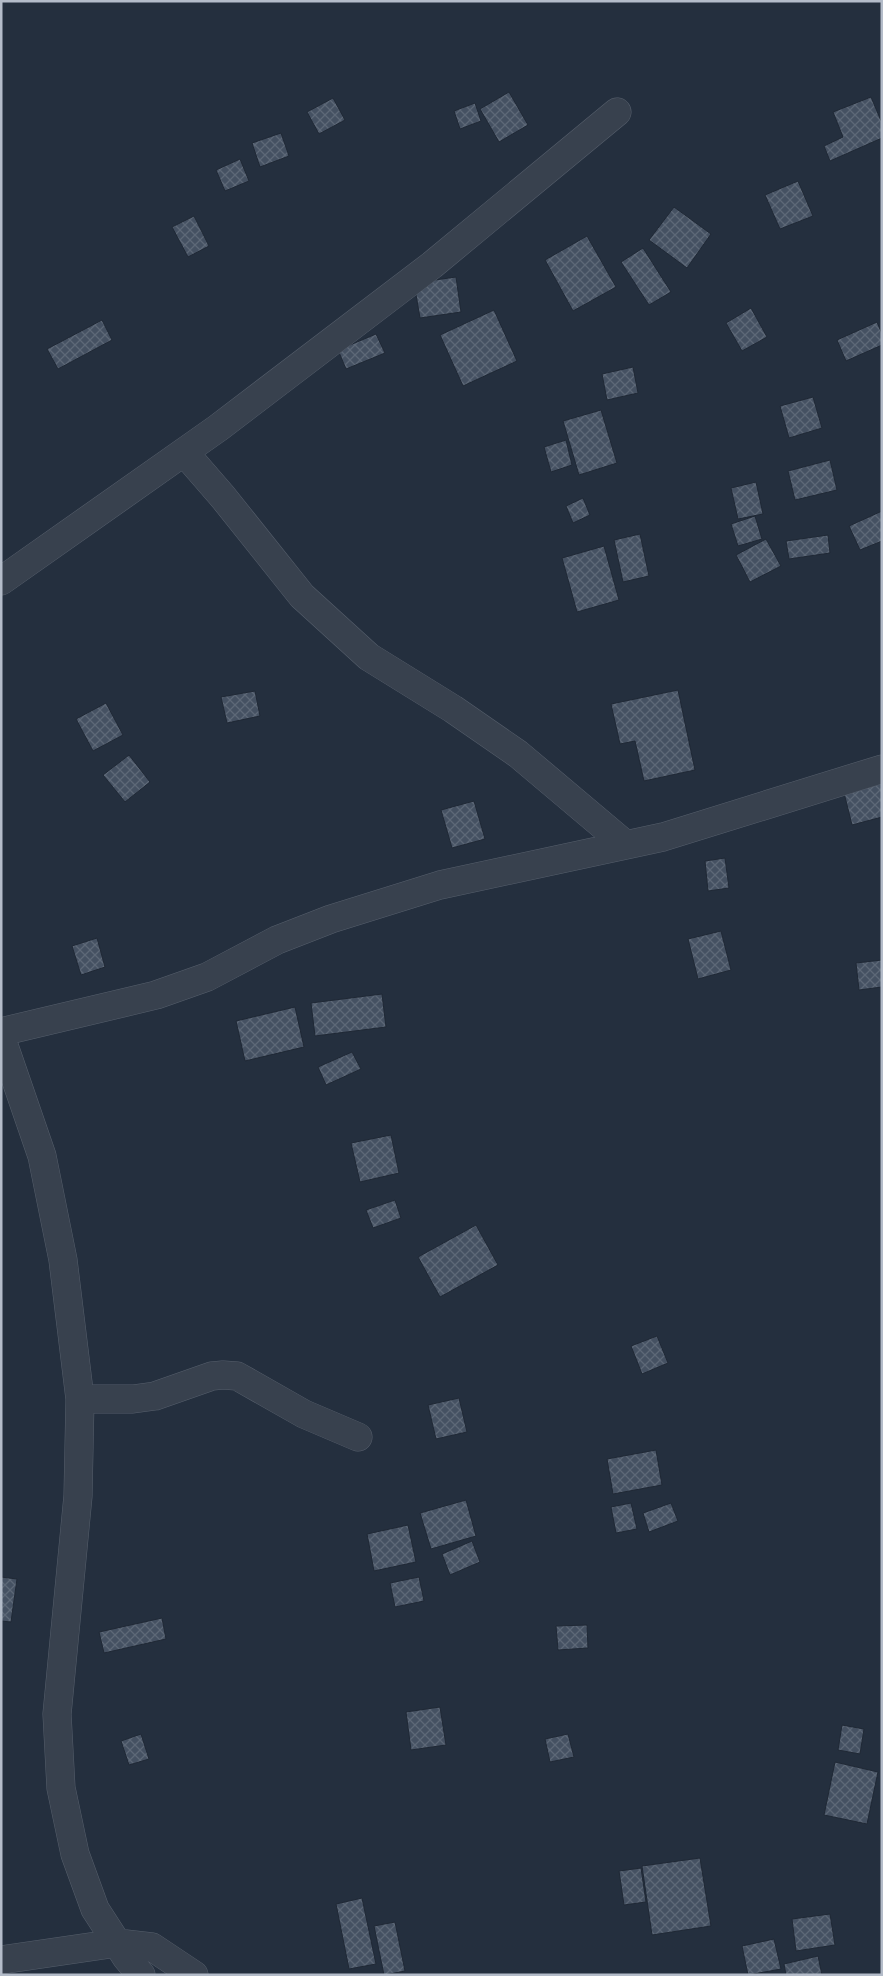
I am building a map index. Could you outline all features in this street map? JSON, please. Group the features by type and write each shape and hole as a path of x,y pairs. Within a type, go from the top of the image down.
{"street":[{"path":"1,581 184,452 432,265 617,112"},
{"path":"184,452 224,497 302,596 369,657 453,708 518,754 626,845"},
{"path":"1,1032 156,995 208,977 277,940 330,919 440,886 663,837 882,769"},
{"path":"1,1038 42,1156 64,1260 80,1399 78,1496 57,1714 61,1788 75,1854 95,1909 141,1975"},
{"path":"80,1399 133,1399 155,1396 212,1376 224,1374 237,1376 304,1414 358,1437"},
{"path":"1,1960 117,1943 152,1947 194,1975"}],"building":[{"path":"509,92 528,125 499,142 480,109"},
{"path":"871,97 882,123 882,138 830,161 824,146 843,137 833,112"},
{"path":"333,98 345,120 319,134 307,112"},
{"path":"475,103 481,121 460,129 454,111"},
{"path":"281,133 289,156 260,167 252,143"},
{"path":"240,159 249,181 225,191 216,170"},
{"path":"798,181 813,216 780,229 765,195"},
{"path":"674,207 711,234 687,268 649,240"},
{"path":"194,216 209,246 188,257 172,227"},
{"path":"587,236 616,287 573,311 545,260"},
{"path":"643,248 671,292 649,305 621,262"},
{"path":"456,277 461,312 420,318 414,283"},
{"path":"751,308 767,337 742,351 726,323"},
{"path":"494,310 517,361 463,386 440,335"},
{"path":"102,320 112,340 58,369 47,349"},
{"path":"877,322 882,334 882,345 846,361 837,340"},
{"path":"376,334 385,353 346,369 338,350"},
{"path":"633,367 638,393 607,400 602,374"},
{"path":"813,397 822,428 789,438 780,406"},
{"path":"601,410 617,463 579,475 563,421"},
{"path":"566,440 572,465 551,472 544,447"},
{"path":"830,460 837,490 795,500 788,471"},
{"path":"756,482 763,514 738,519 731,488"},
{"path":"583,498 590,515 573,523 566,506"},
{"path":"882,511 882,541 860,550 849,526"},
{"path":"755,516 762,539 738,546 731,524"},
{"path":"640,534 649,576 623,582 614,540"},
{"path":"828,535 830,553 789,559 786,541"},
{"path":"766,539 781,566 750,582 736,555"},
{"path":"604,546 619,600 577,612 562,558"},
{"path":"678,690 695,770 644,781 635,741 620,744 611,704"},
{"path":"255,691 260,716 227,723 221,697"},
{"path":"106,703 123,735 93,751 76,719"},
{"path":"129,755 150,782 125,802 103,775"},
{"path":"879,775 882,783 882,817 852,825 842,785"},
{"path":"474,801 485,839 452,848 441,810"},
{"path":"725,858 729,888 708,891 705,861"},
{"path":"721,931 731,970 698,979 688,939"},
{"path":"97,938 105,967 81,975 72,946"},
{"path":"882,960 882,987 859,990 856,963"},
{"path":"382,994 386,1027 315,1036 311,1003"},
{"path":"295,1007 304,1047 245,1061 236,1021"},
{"path":"352,1052 361,1069 326,1085 318,1067"},
{"path":"391,1135 399,1173 360,1182 351,1143"},
{"path":"395,1200 401,1218 373,1228 366,1210"},
{"path":"476,1225 498,1265 440,1297 418,1257"},
{"path":"657,1336 668,1363 642,1374 631,1346"},
{"path":"459,1398 467,1432 436,1439 428,1405"},
{"path":"656,1450 662,1485 613,1494 607,1459"},
{"path":"466,1500 476,1536 431,1549 420,1513"},
{"path":"631,1503 637,1529 616,1533 611,1507"},
{"path":"671,1503 678,1521 649,1532 643,1513"},
{"path":"408,1525 416,1562 374,1571 367,1534"},
{"path":"472,1541 480,1562 450,1575 442,1554"},
{"path":"1,1577 17,1579 11,1622 1,1621"},
{"path":"419,1577 424,1601 395,1607 390,1583"},
{"path":"162,1618 166,1639 104,1653 99,1632"},
{"path":"587,1625 588,1648 558,1650 556,1626"},
{"path":"440,1707 446,1745 411,1750 406,1712"},
{"path":"842,1725 864,1729 860,1754 838,1750"},
{"path":"141,1734 149,1759 129,1765 121,1741"},
{"path":"568,1734 574,1757 550,1762 545,1739"},
{"path":"835,1762 878,1772 867,1824 824,1815"},
{"path":"700,1858 711,1926 652,1935 642,1866"},
{"path":"641,1868 646,1902 624,1905 619,1871"},
{"path":"362,1898 376,1964 349,1969 336,1904"},
{"path":"830,1914 835,1945 796,1951 792,1919"},
{"path":"395,1922 405,1971 384,1975 374,1926"},
{"path":"774,1939 781,1969 748,1975 742,1946"},
{"path":"818,1956 822,1975 786,1975 784,1964"}]}
